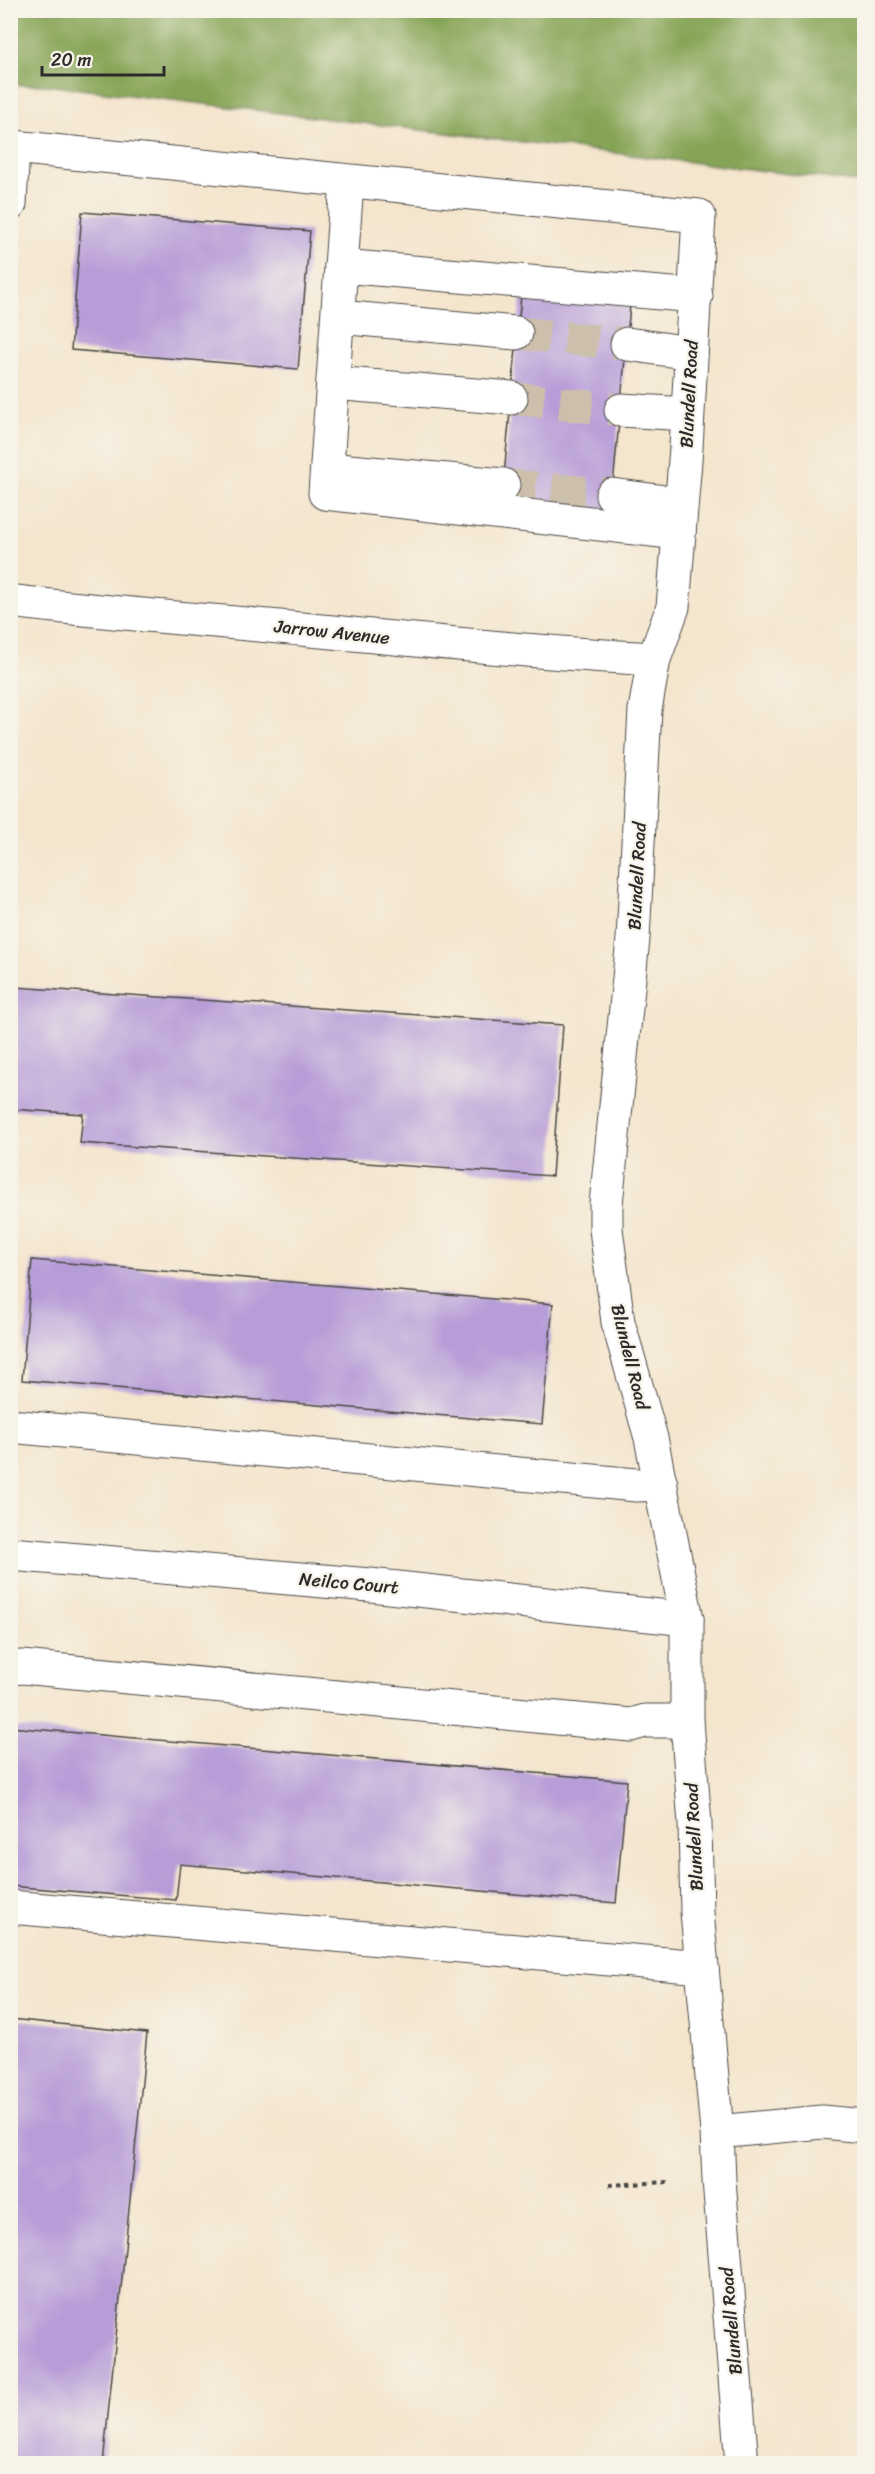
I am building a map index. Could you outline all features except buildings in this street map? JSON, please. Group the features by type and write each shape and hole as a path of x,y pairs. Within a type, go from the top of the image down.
{"lane":[{"path":"10,204 13,147 347,182 325,493 680,518"},
{"name":"Blundell Road","path":"347,182 699,216 696,296 673,606 654,658 645,710 633,939 606,1204 606,1228 618,1322 651,1438 687,1619 687,1721 702,1967 742,2463"},
{"path":"341,266 696,296"},
{"path":"338,317 516,333"},
{"path":"627,344 691,353"},
{"path":"333,383 511,398"},
{"path":"621,410 687,414"},
{"path":"327,469 503,485"},
{"path":"612,495 680,518"},
{"name":"Jarrow Avenue","path":"10,601 71,609 449,643 654,658"},
{"path":"10,1426 636,1485 661,1484"},
{"name":"Neilco Court","path":"10,1554 370,1585 687,1619"},
{"path":"10,1668 45,1669 631,1725 645,1721 687,1721"},
{"path":"10,1907 702,1967"},
{"path":"717,2132 822,2122 864,2126"}],"path":[{"path":"609,2185 668,2182"}],"green space":[{"path":"10,11 864,11 864,183 46,85 11,85"}],"tunnel":[{"path":"516,333 627,344"},
{"path":"511,398 621,410"},
{"path":"503,485 612,495"}]}
